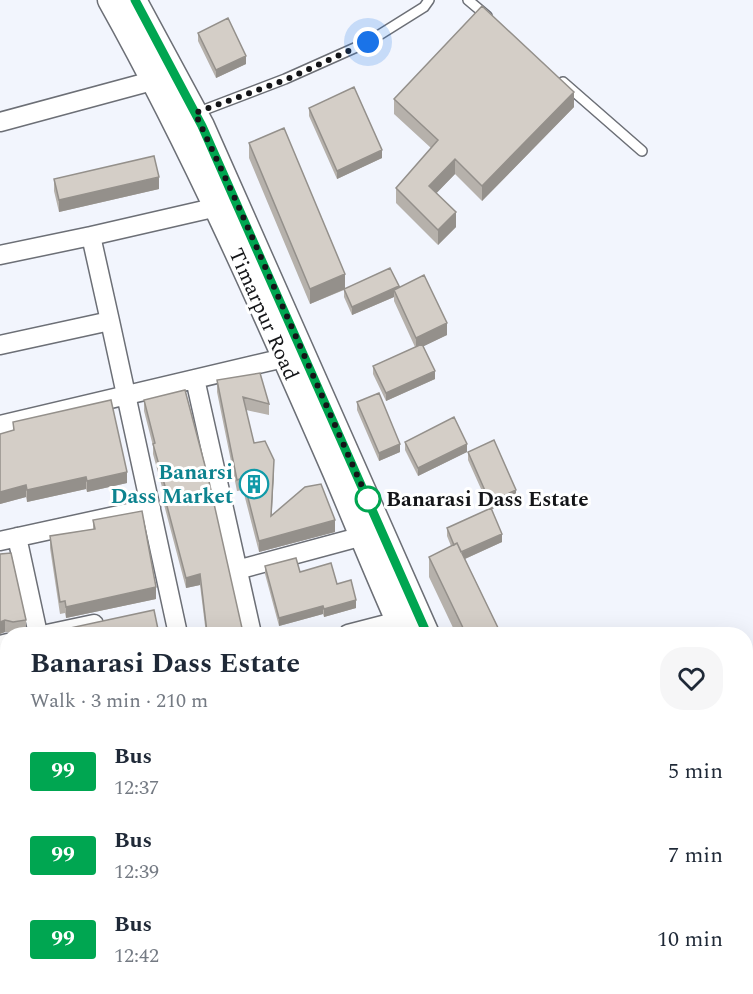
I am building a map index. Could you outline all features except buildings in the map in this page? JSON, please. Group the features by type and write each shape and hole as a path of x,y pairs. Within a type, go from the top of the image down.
{"street":[{"name":"Timarpur Road","path":"110,0 164,78 185,117 227,205 412,626"},
{"name":"Timarpur Road","path":"135,0 164,78"},
{"path":"0,122 164,78"},
{"path":"0,255 91,237 227,205"},
{"path":"91,237 151,508 166,608 175,627"},
{"path":"0,345 110,321"},
{"path":"0,425 293,355"},
{"path":"195,379 250,627"},
{"path":"36,627 9,539 151,508"},
{"path":"237,570 372,534"},
{"path":"81,627 115,620"}],"lane":[{"path":"185,117 285,80 368,42 424,7 429,0"},
{"path":"468,0 494,23"},
{"path":"555,76 642,152"}],"bus line":[{"name":"99","path":"135,0 202,126 424,627"}],"place":[{"name":"Banarsi Dass Market","path":"254,484"},
{"name":"Banarasi Dass Estate","path":"368,499"}],"route":[{"path":"368,42 285,80 195,113 372,509 368,499"}]}
